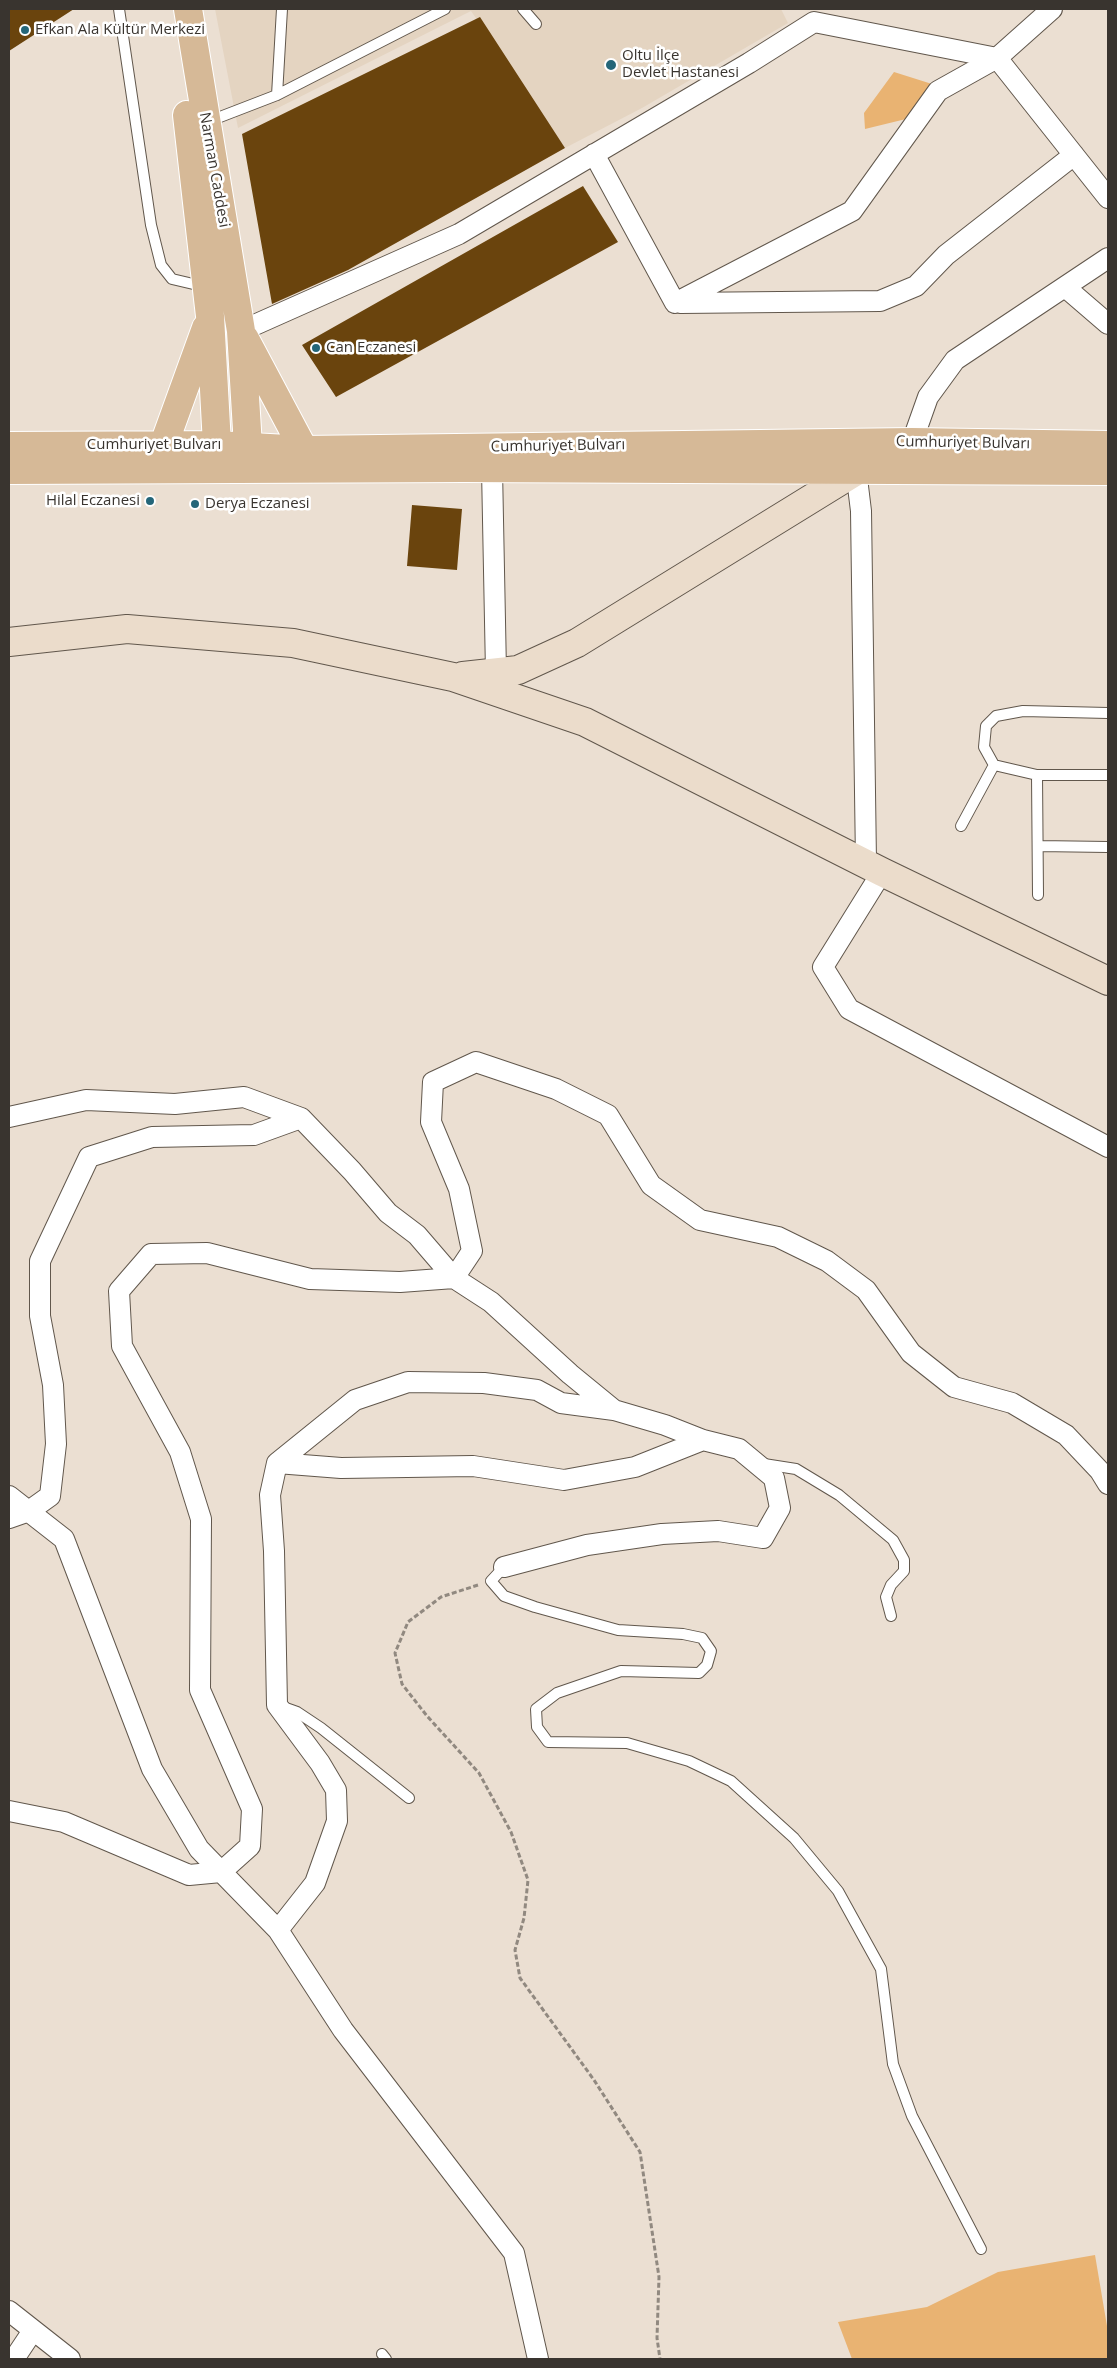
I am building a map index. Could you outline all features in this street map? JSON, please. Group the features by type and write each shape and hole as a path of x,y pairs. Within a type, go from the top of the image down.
{"main road":[{"name":"Narman Caddesi","path":"174,9 210,316 218,457"},
{"name":"Narman Caddesi","path":"188,9 241,331 248,457"},
{"name":"Narman Caddesi","path":"164,444 210,316"},
{"name":"Narman Caddesi","path":"241,331 304,450"},
{"name":"Cumhuriyet Bulvarı","path":"248,457 304,450 912,442 1108,445"},
{"name":"Cumhuriyet Bulvarı","path":"9,446 164,444 218,457"},
{"name":"Cumhuriyet Bulvarı","path":"9,470 218,457 248,457 492,469 1108,471"}],"street":[{"path":"675,304 852,211 938,91 998,58 1052,9"},
{"path":"241,331 459,234 749,63 810,15 998,58 1108,198"},
{"path":"594,154 675,304"},
{"path":"675,304 880,301 916,286 946,256 1074,155"},
{"path":"498,683 518,670 577,643 856,470 912,442 928,397 955,360 1108,258"},
{"path":"1065,287 1108,324"},
{"path":"492,469 498,683"},
{"path":"856,470 861,511 874,867 823,967 849,1009 1108,1147"},
{"path":"9,642 126,629 293,642 453,677 498,683 585,722 874,867 1108,981"},
{"path":"454,1278 472,1251 459,1189 432,1122 433,1082 476,1062 556,1089 608,1115 651,1185 700,1220 778,1237 827,1261 866,1290 911,1352 954,1387 1012,1404 1066,1434 1100,1471 1108,1484"},
{"path":"9,1117 86,1100 175,1104 244,1097 301,1118 352,1171 388,1213 417,1235 454,1278 491,1302 570,1374 614,1410"},
{"path":"9,1518 29,1511 50,1496 56,1444 53,1385 40,1316 40,1261 88,1157 152,1137 254,1135 301,1118"},
{"path":"9,1812 64,1822 189,1875 221,1872 250,1846 252,1809 200,1690 201,1519 180,1452 122,1346 119,1291 150,1254 207,1253 310,1279 400,1282 454,1278"},
{"path":"278,1930 315,1883 337,1821 336,1790 320,1763 277,1705 274,1551 270,1495 277,1464 355,1400 408,1382 484,1383 537,1390 560,1403 614,1410 666,1425 703,1440 739,1449 774,1478 780,1508 763,1538 718,1531 662,1534 588,1545 498,1574"},
{"path":"277,1464 341,1468 473,1466 564,1480 635,1468 703,1440"},
{"path":"9,1496 64,1539 152,1769 199,1849 278,1930 343,2030 514,2254 538,2359"},
{"path":"9,2311 32,2332 70,2359"},
{"path":"14,2359 32,2332"}],"lane":[{"path":"119,9 151,225 161,264 172,279 207,288"},
{"path":"277,95 282,9"},
{"path":"206,122 277,95 445,9"},
{"path":"523,9 536,24"},
{"path":"1108,713 1023,711 996,716 986,726 984,747 994,765 1037,775 1108,776"},
{"path":"961,826 994,765"},
{"path":"1037,775 1038,895"},
{"path":"1038,846 1108,847"},
{"path":"756,1463 796,1469 838,1495 893,1540 904,1560 904,1571 891,1586 886,1597 891,1616"},
{"path":"498,1574 504,1596 618,1630 683,1634 702,1638 710,1651 706,1666 699,1673 621,1671 612,1674 557,1693 536,1709 538,1727 548,1742 627,1743 689,1761 731,1781 794,1838 838,1891 881,1969 893,2064 912,2116 981,2250"},
{"path":"277,1705 297,1712 321,1728 409,1798"}],"path":[{"path":"498,1574 441,1597 408,1622 395,1653 402,1684 427,1716 479,1773 511,1832 528,1880 524,1918 515,1950 520,1978 594,2080 640,2152 659,2278 657,2338 660,2359"}],"shaded area":[{"name":"Oltu İlçe Devlet Hastanesi","path":"215,9 781,9 788,23 642,108 565,148 471,11 238,128"},
{"path":"894,72 932,84 910,118 865,129 864,113"},
{"path":"1095,2255 1108,2332 1108,2359 852,2359 838,2322 927,2307 998,2272"}],"building":[{"name":"Efkan Ala Kültür Merkezi","path":"9,9 74,9 9,51"},
{"path":"480,17 565,148 348,270 272,304 242,134"},
{"path":"583,186 618,242 336,397 302,345"},
{"path":"412,505 462,509 457,570 407,566"}],"place":[{"name":"Efkan Ala Kültür Merkezi","path":"25,30"},
{"name":"Oltu İlçe Devlet Hastanesi","path":"611,65"},
{"name":"Can Eczanesi","path":"316,348"},
{"name":"Hilal Eczanesi","path":"150,501"},
{"name":"Derya Eczanesi","path":"195,504"}]}
